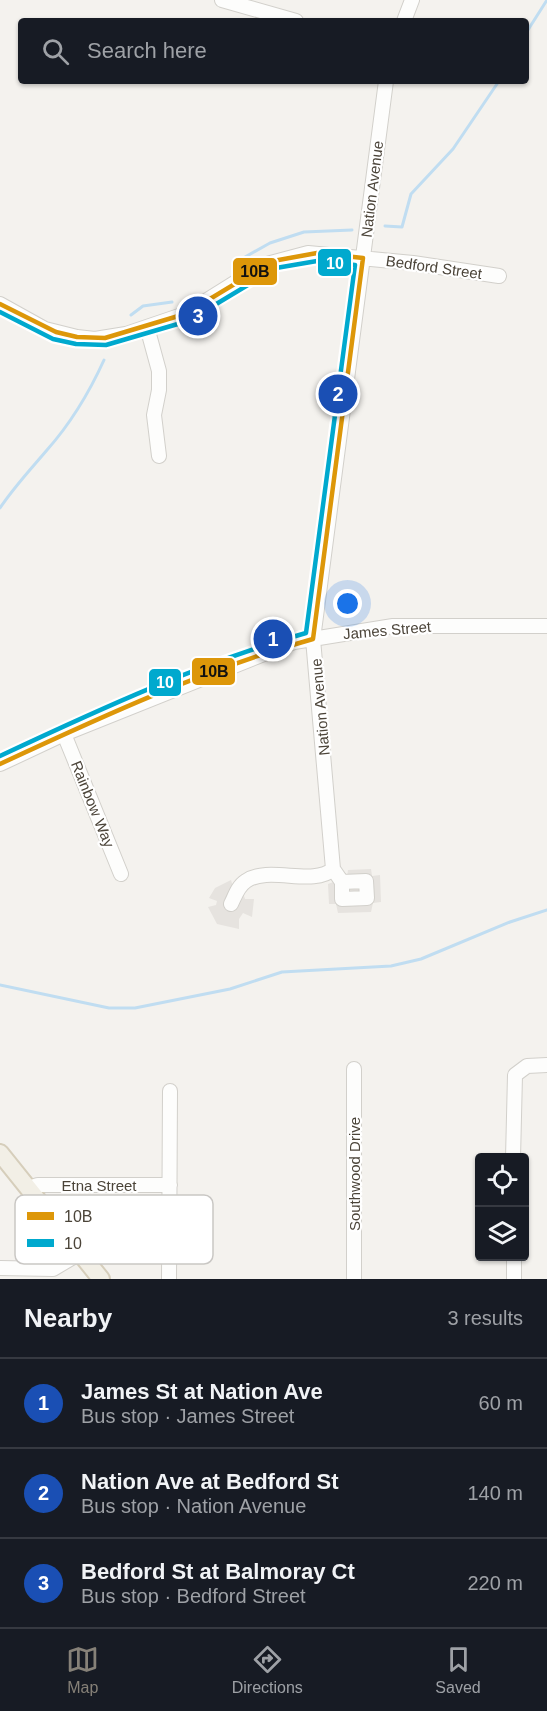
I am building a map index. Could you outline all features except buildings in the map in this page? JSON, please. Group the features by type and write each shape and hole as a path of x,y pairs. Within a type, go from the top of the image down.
{"main road":[{"path":"0,1153 34,1195"},
{"path":"89,1264 101,1279"}],"street":[{"path":"222,0 285,18"},
{"path":"405,18 412,0"},
{"name":"Nation Avenue","path":"333,869 313,639 386,84"},
{"name":"Bedford Street","path":"0,304 45,329 77,337 105,338 147,327 196,308 245,275 273,261 317,253 499,276"},
{"path":"147,327 159,370 154,423 159,456"},
{"name":"James Street","path":"0,764 64,734 259,654 294,642 393,626 547,626"},
{"name":"Rainbow Way","path":"64,734 121,874"},
{"path":"231,904 240,886 257,876 319,875 333,869 342,882"},
{"path":"513,1153 514,1075 519,1070 534,1065 547,1065"},
{"name":"Southwood Drive","path":"354,1069 354,1279"},
{"path":"170,1091 170,1195"},
{"name":"Etna Street","path":"28,1188 38,1185 170,1185"},
{"path":"514,1261 514,1279"},
{"path":"0,1268 53,1269 61,1264"}],"shaded area":[{"path":"371,869 372,876 380,875 381,902 373,903 371,912 338,913 336,904 329,904 328,884 347,877 348,870"},
{"path":"231,880 233,887 243,893 245,899 254,899 252,917 243,913 239,919 239,929 217,924 208,907 216,905 217,901 209,898 215,888"}],"waterway":[{"path":"529,28 547,0"},
{"path":"385,226 402,227 411,194 453,149 497,84"},
{"path":"245,257 270,243 304,232 352,230"},
{"path":"131,315 143,306 172,302"},
{"path":"0,508 72,418 104,360"},
{"path":"0,985 109,1008 135,1008 230,989 282,972 391,966 421,959 510,922 547,910"}],"transit line":[{"name":"10B","path":"0,304 56,332 77,337 105,338 185,314 273,261 317,253 363,258 313,639 193,679 0,764"},
{"name":"10","path":"0,312 53,339 76,344 106,345 188,321 276,268 317,261 355,265 306,633 189,673 0,756"}],"place":[{"name":"Bedford St at Balmoray Ct","path":"198,316"},
{"name":"Nation Ave at Bedford St","path":"338,394"},
{"name":"James St at Nation Ave","path":"273,639"}]}
